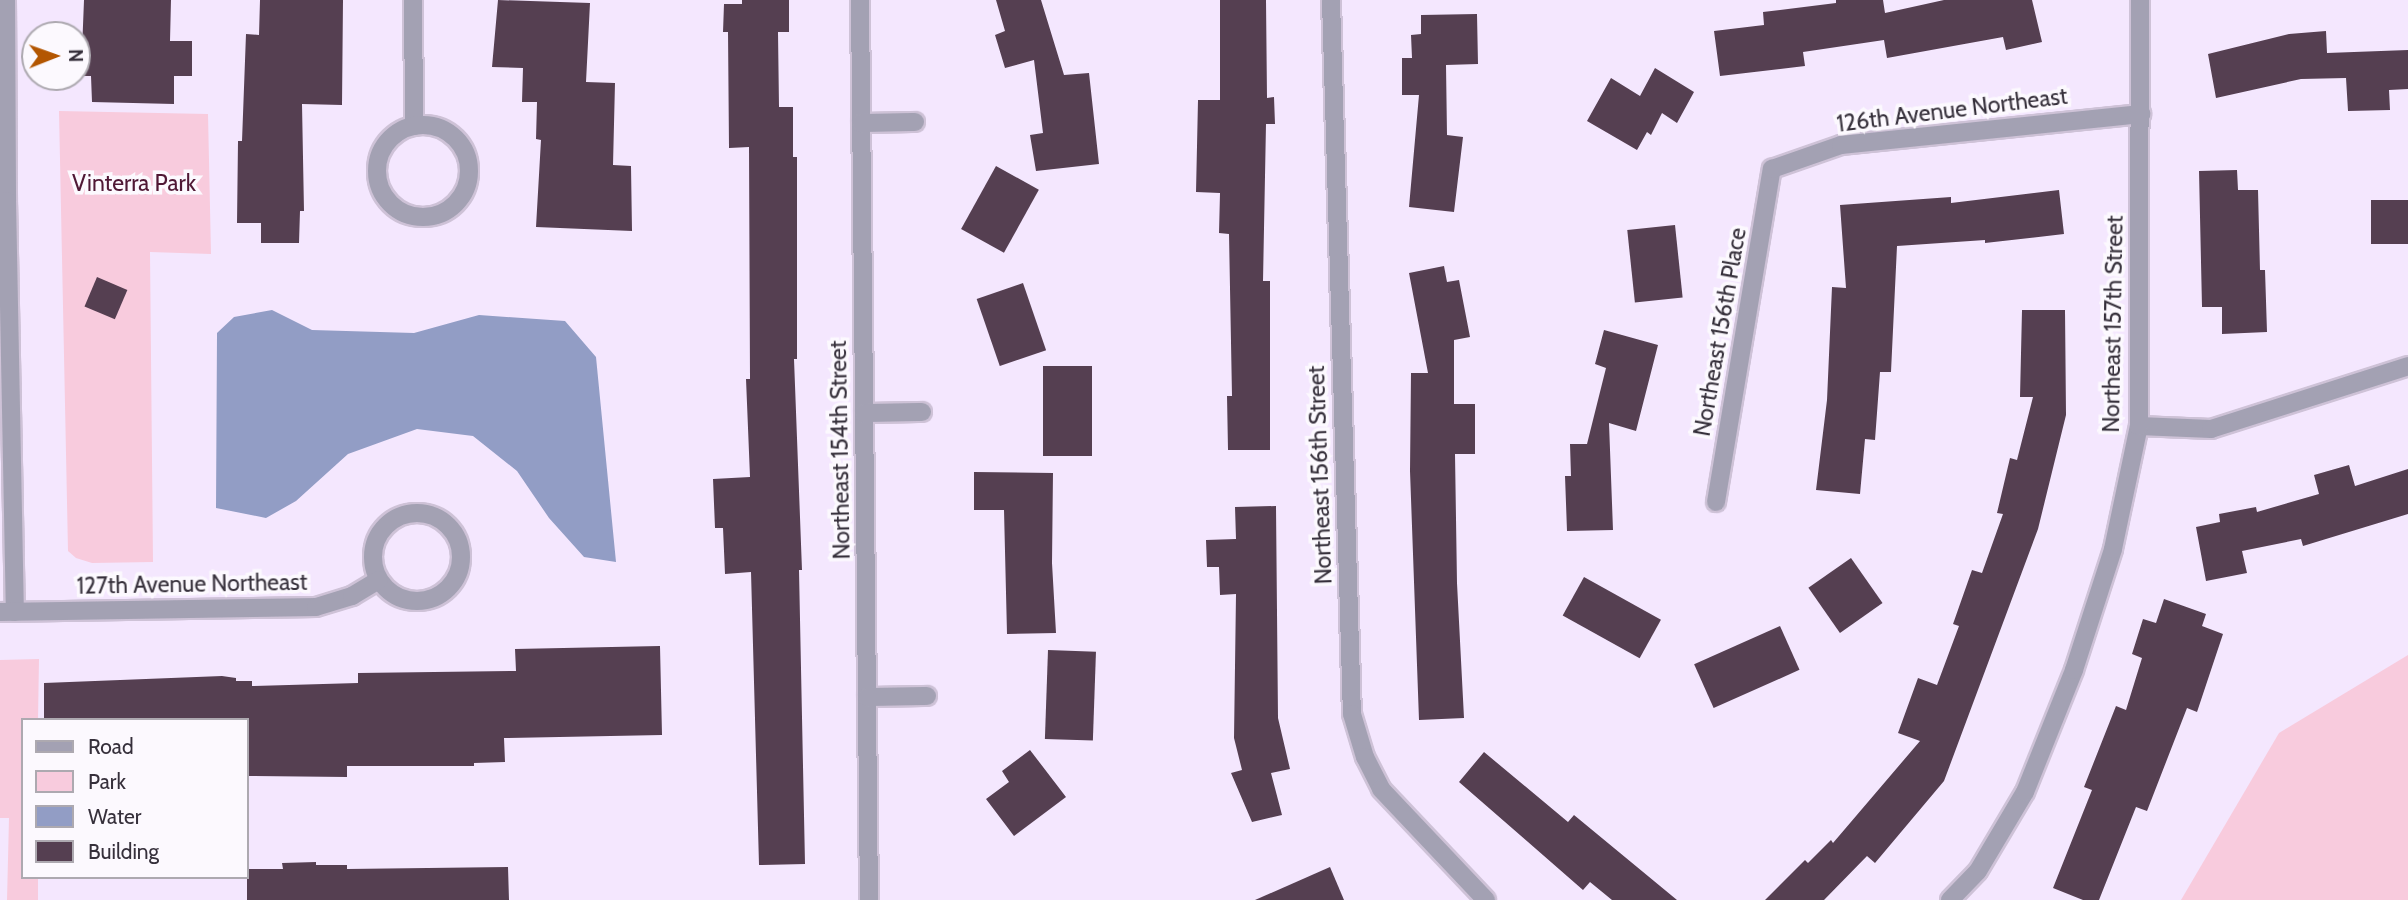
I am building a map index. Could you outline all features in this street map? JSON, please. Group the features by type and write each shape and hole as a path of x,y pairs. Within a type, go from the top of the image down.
{"street":[{"path":"6,0 3,201 8,612"},
{"path":"413,0 414,126"},
{"name":"Northeast 154th Street","path":"860,0 869,900"},
{"name":"Northeast 156th Street","path":"1331,0 1352,714 1365,757 1381,789 1482,899"},
{"name":"Northeast 157th Street","path":"1950,900 1978,871 2025,792 2050,731 2074,670 2113,549 2139,426 2140,0"},
{"name":"126th Avenue Northeast","path":"1772,169 1841,145 2141,114"},
{"path":"861,123 915,122"},
{"path":"414,126 437,126 450,134 467,158 469,174 458,202 431,216 409,215 389,203 377,176 383,146 393,135 414,126"},
{"name":"Northeast 156th Place","path":"1716,502 1772,169"},
{"path":"2139,426 2211,429 2408,366"},
{"path":"864,414 922,412"},
{"path":"414,512 443,520 454,530 460,543 460,571 443,594 416,601 402,599 389,592 379,580 373,551 387,524 399,515 414,512"},
{"name":"127th Avenue Northeast","path":"8,612 316,607 352,596 379,580"},
{"path":"867,697 928,696"}],"green space":[{"name":"Vinterra Park","path":"59,111 208,114 211,254 150,252 153,562 92,563 76,558 68,551"},
{"path":"2408,655 2408,900 2181,900 2279,733"},
{"path":"39,659 38,718 21,718 21,879 38,879 38,900 7,900 9,818 0,818 0,660"}],"water":[{"path":"272,310 312,330 414,333 479,315 565,321 596,357 616,562 584,557 549,518 517,471 473,436 417,429 348,454 296,501 266,518 216,508 217,333 234,317"}],"building":[{"path":"84,0 171,0 170,41 192,41 192,76 174,76 174,104 92,102 91,21 83,21"},
{"path":"260,0 343,0 342,105 302,104 304,211 300,211 299,243 261,243 261,223 237,223 238,141 242,141 246,34 259,35"},
{"path":"498,0 590,3 586,82 615,83 613,165 631,166 632,231 536,227 541,140 536,139 537,102 522,102 523,68 492,67"},
{"path":"742,0 789,0 789,32 778,32 779,107 793,107 793,157 797,157 797,359 794,359 802,570 799,570 805,864 759,865 751,572 725,574 723,528 715,528 713,479 750,477 746,379 750,379 749,147 729,148 728,32 723,32 724,4 742,4"},
{"path":"996,0 1041,0 1064,75 1089,73 1099,164 1036,171 1030,135 1043,133 1034,60 1005,68 995,35 1005,31"},
{"path":"1220,0 1266,0 1267,98 1274,97 1275,124 1266,124 1263,281 1270,281 1270,450 1228,450 1227,396 1232,396 1229,234 1219,233 1220,193 1196,192 1198,100 1220,100"},
{"path":"1836,0 1883,0 1885,13 1944,0 2032,0 2042,42 2006,50 2003,37 1887,58 1884,40 1803,52 1805,66 1720,76 1714,31 1764,25 1763,12 1836,3"},
{"path":"1477,14 1478,64 1446,65 1447,135 1463,137 1454,212 1409,207 1419,95 1402,95 1402,58 1412,58 1411,35 1421,34 1421,15"},
{"path":"2326,31 2327,53 2408,50 2408,89 2389,90 2390,110 2348,111 2346,78 2301,79 2216,98 2208,54 2289,34"},
{"path":"1655,68 1694,92 1677,123 1662,113 1651,135 1647,132 1637,150 1587,121 1611,78 1640,96"},
{"path":"996,166 1039,190 1004,253 961,229"},
{"path":"2237,170 2238,190 2258,190 2260,270 2265,270 2267,332 2222,334 2222,307 2202,307 2199,171"},
{"path":"2059,190 2064,234 1985,243 1985,240 1897,246 1891,372 1880,372 1875,440 1865,439 1860,494 1816,490 1827,400 1832,287 1846,288 1840,205 1951,197 1951,203"},
{"path":"2371,200 2408,200 2408,244 2371,244"},
{"path":"1675,225 1683,298 1635,303 1627,230"},
{"path":"1444,266 1447,282 1459,280 1470,337 1454,340 1454,404 1475,404 1475,454 1455,454 1457,583 1464,718 1419,720 1410,471 1411,373 1428,373 1409,273"},
{"path":"97,277 127,290 115,319 84,306"},
{"path":"1023,283 1046,350 1000,366 977,299"},
{"path":"2022,310 2065,310 2066,415 2038,529 1944,781 1875,863 1867,856 1824,900 1765,900 1805,860 1808,863 1831,840 1833,843 1920,741 1898,733 1918,678 1937,685 1959,626 1953,624 1972,570 1982,573 2003,514 1997,513 2010,458 2017,460 2033,397 2020,397"},
{"path":"1604,330 1658,345 1636,431 1609,423 1613,530 1567,531 1565,476 1571,476 1570,444 1587,444 1606,368 1595,364"},
{"path":"1043,366 1092,366 1092,456 1043,456"},
{"path":"2349,465 2355,486 2408,469 2408,514 2303,546 2301,539 2242,551 2247,573 2206,581 2196,527 2220,522 2219,514 2256,507 2257,512 2319,494 2314,475"},
{"path":"974,472 1053,473 1052,563 1056,633 1007,634 1004,510 974,510"},
{"path":"1276,506 1278,718 1290,769 1271,773 1282,815 1252,822 1231,773 1242,770 1234,738 1236,594 1220,595 1219,567 1207,567 1206,540 1236,539 1235,507"},
{"path":"1851,558 1883,603 1840,633 1808,588"},
{"path":"1584,577 1661,620 1640,658 1563,615"},
{"path":"2164,599 2206,614 2202,626 2223,634 2197,712 2187,708 2147,811 2136,807 2099,900 2083,900 2053,888 2092,790 2084,787 2116,706 2126,710 2142,658 2132,654 2143,619 2156,623"},
{"path":"1780,626 1800,670 1714,708 1694,664"},
{"path":"660,646 662,735 504,738 505,762 474,763 474,766 347,766 347,777 248,776 248,718 44,718 44,683 222,676 236,678 236,681 252,681 252,686 358,683 358,673 516,671 515,649"},
{"path":"1048,650 1096,652 1093,741 1045,739"},
{"path":"1030,750 1066,797 1014,836 986,799 1009,782 1002,771"},
{"path":"1484,752 1568,822 1574,815 1677,900 1612,900 1590,882 1583,890 1459,782"},
{"path":"316,862 316,865 347,865 347,869 508,867 509,900 247,900 248,869 283,869 282,863"},
{"path":"1330,867 1344,900 1255,900"}]}
